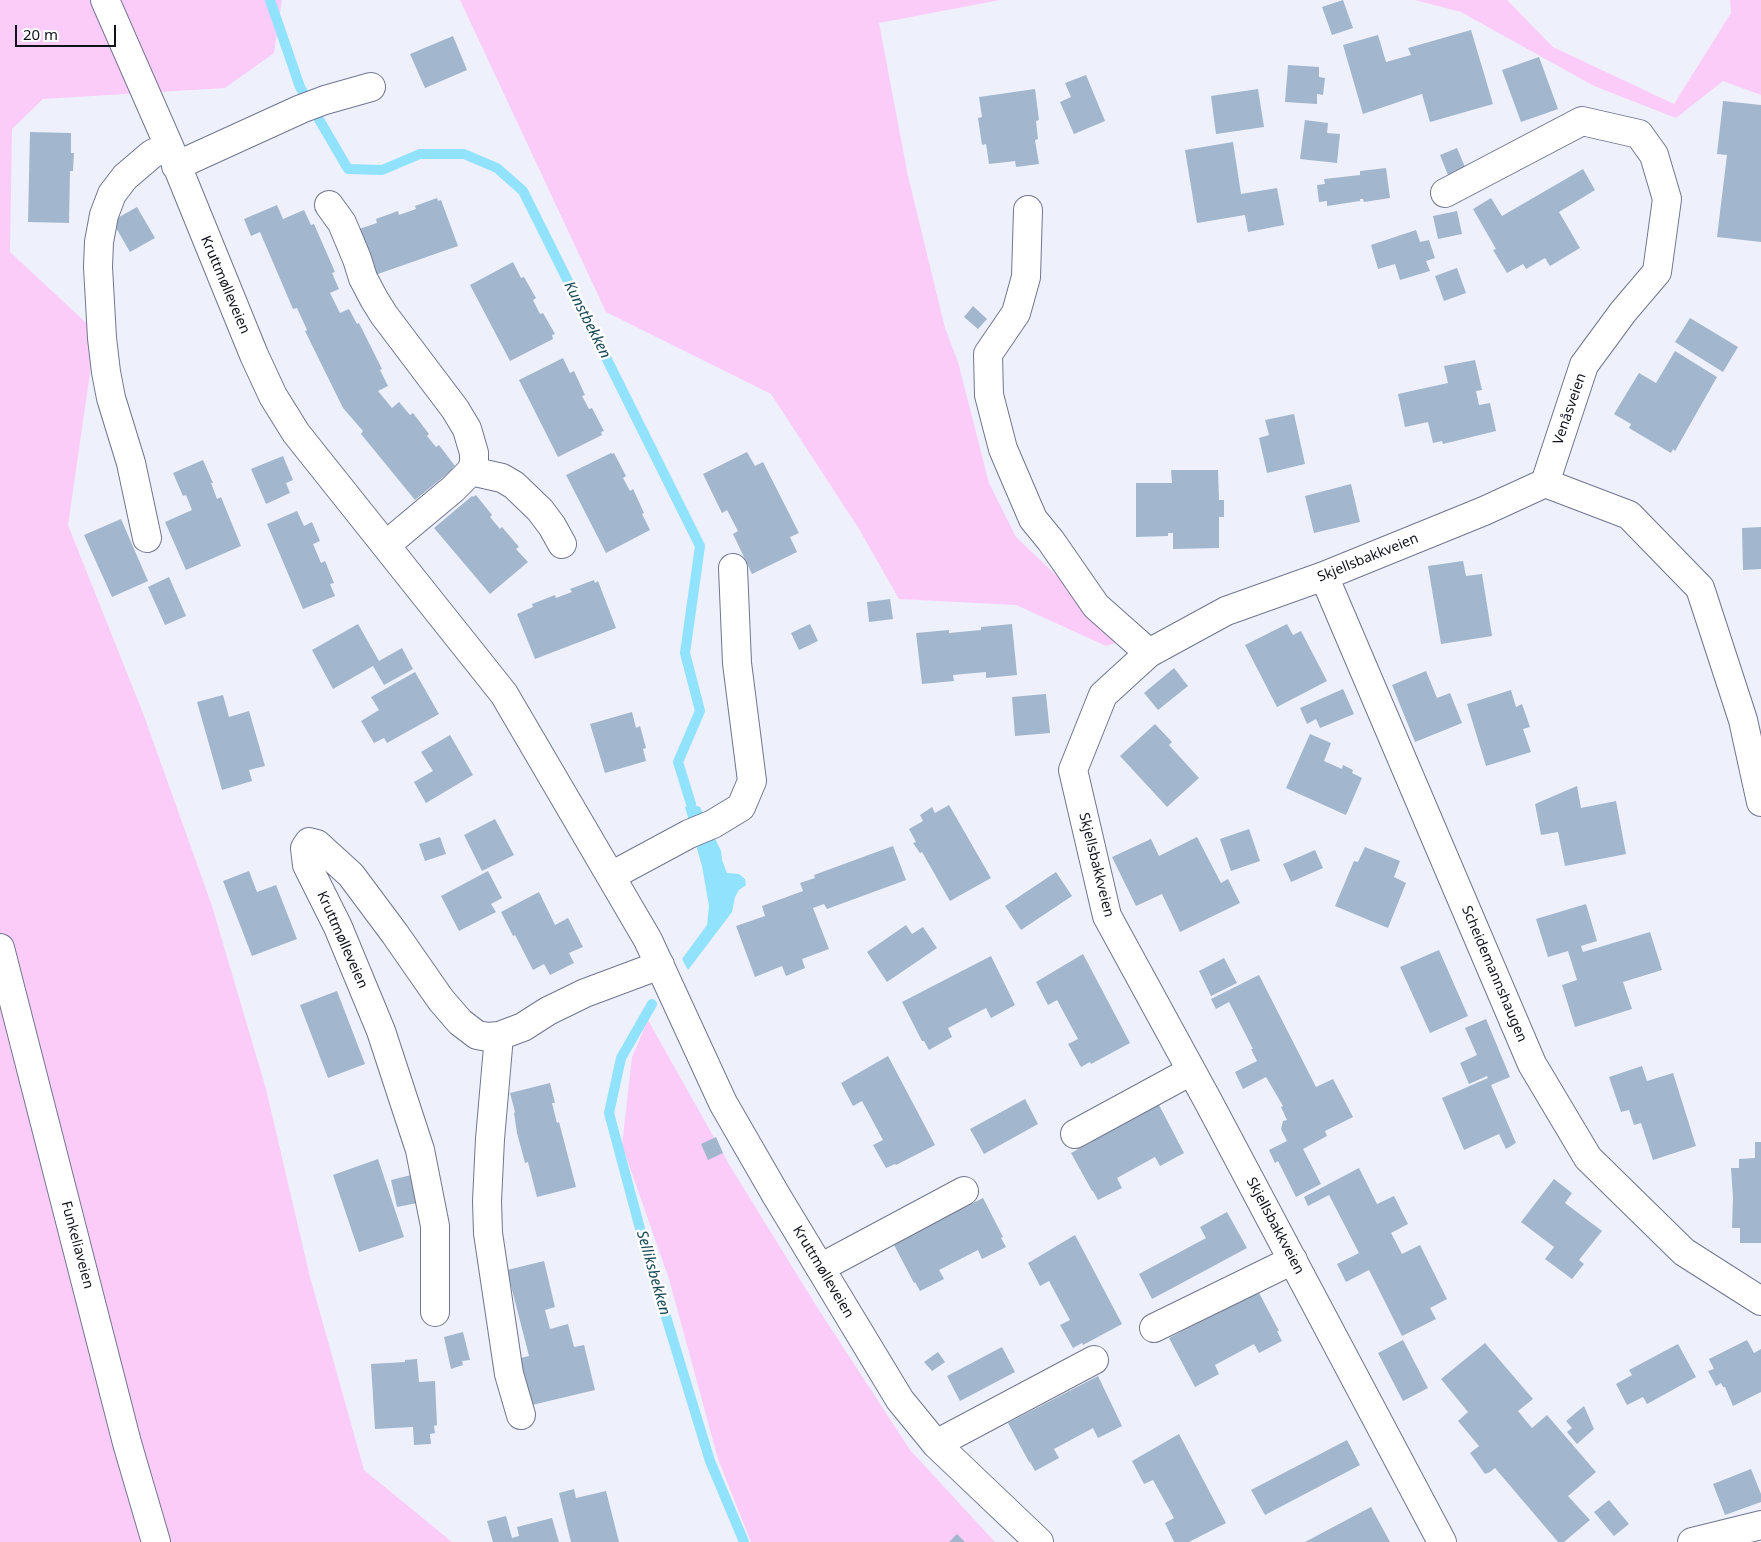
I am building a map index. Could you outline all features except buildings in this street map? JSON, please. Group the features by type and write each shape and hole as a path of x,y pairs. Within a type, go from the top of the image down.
{"street":[{"name":"Kruttmølleveien","path":"105,0 273,396 296,433 504,694 648,940 724,1103 776,1195 900,1400 936,1444 1039,1542"},
{"path":"147,538 131,463 111,398 102,338 98,276 99,242 104,215 112,194 125,177 152,154 172,156 313,105 370,87"},
{"name":"Venåsveien","path":"1445,193 1582,121 1640,134 1654,155 1667,199 1657,272 1623,312 1584,365 1545,483"},
{"path":"329,205 342,223 363,278 374,299 455,409 467,428 474,453 471,471 453,489 386,545"},
{"path":"1028,210 1026,277 1016,313 988,354 989,395 1003,449 1033,519 1051,541 1096,606 1149,653"},
{"path":"471,471 502,478 514,485 540,510 562,544"},
{"path":"1545,483 1629,515 1700,588 1743,720 1761,802"},
{"name":"Skjellsbakkveien","path":"1442,1542 1192,1071 1107,916 1073,770 1103,695 1149,653 1226,611 1324,576 1484,511 1545,483"},
{"path":"611,876 689,834 714,824 741,807 752,781 738,663 734,568"},
{"name":"Scheidemannshaugen","path":"1324,576 1532,1064 1588,1158 1684,1252 1761,1301"},
{"name":"Kruttmølleveien","path":"435,1312 435,1226 420,1150 381,1031 338,927 307,865 305,848 309,842 317,844 350,875 395,934 441,1000 460,1022 477,1035 499,1036 523,1027 585,993 660,965"},
{"name":"Funkeliaveien","path":"0,948 127,1443 156,1542"},
{"path":"499,1036 490,1148 488,1233 509,1374 521,1416"},
{"path":"1075,1134 1192,1071"},
{"path":"820,1268 964,1192"},
{"path":"1154,1328 1293,1260"},
{"path":"936,1444 1094,1360"},
{"path":"1692,1542 1761,1525"}],"shaded area":[{"path":"0,0 282,0 274,53 225,88 43,99 12,129 10,252 96,332 68,525 143,713 212,906 266,1089 310,1277 364,1470 452,1542 0,1542"},
{"path":"460,0 1000,0 879,23 908,176 945,328 958,362 989,483 1016,537 1124,640 1106,646 1016,605 899,599 859,529 771,394 606,312"},
{"path":"1415,0 1507,0 1553,47 1674,104 1731,13 1730,0 1761,0 1761,95 1723,81 1676,118 1594,86 1461,12"},
{"path":"648,1020 730,1166 817,1307 910,1450 995,1542 751,1542 718,1459 669,1279 622,1145 632,1057"}],"water":[{"path":"691,804 700,807 721,851 727,873 739,874 745,879 746,885 739,890 735,897 732,912 688,970 682,959 707,925 709,906 702,866 685,807"}],"waterway":[{"name":"Kunstbekken","path":"270,0 300,87 348,169 382,170 420,154 464,154 497,168 523,191 700,546 685,653 700,711 678,762 691,804"},
{"name":"Selliksbekken","path":"652,1004 621,1058 609,1113 646,1251 710,1461 744,1542"}]}
